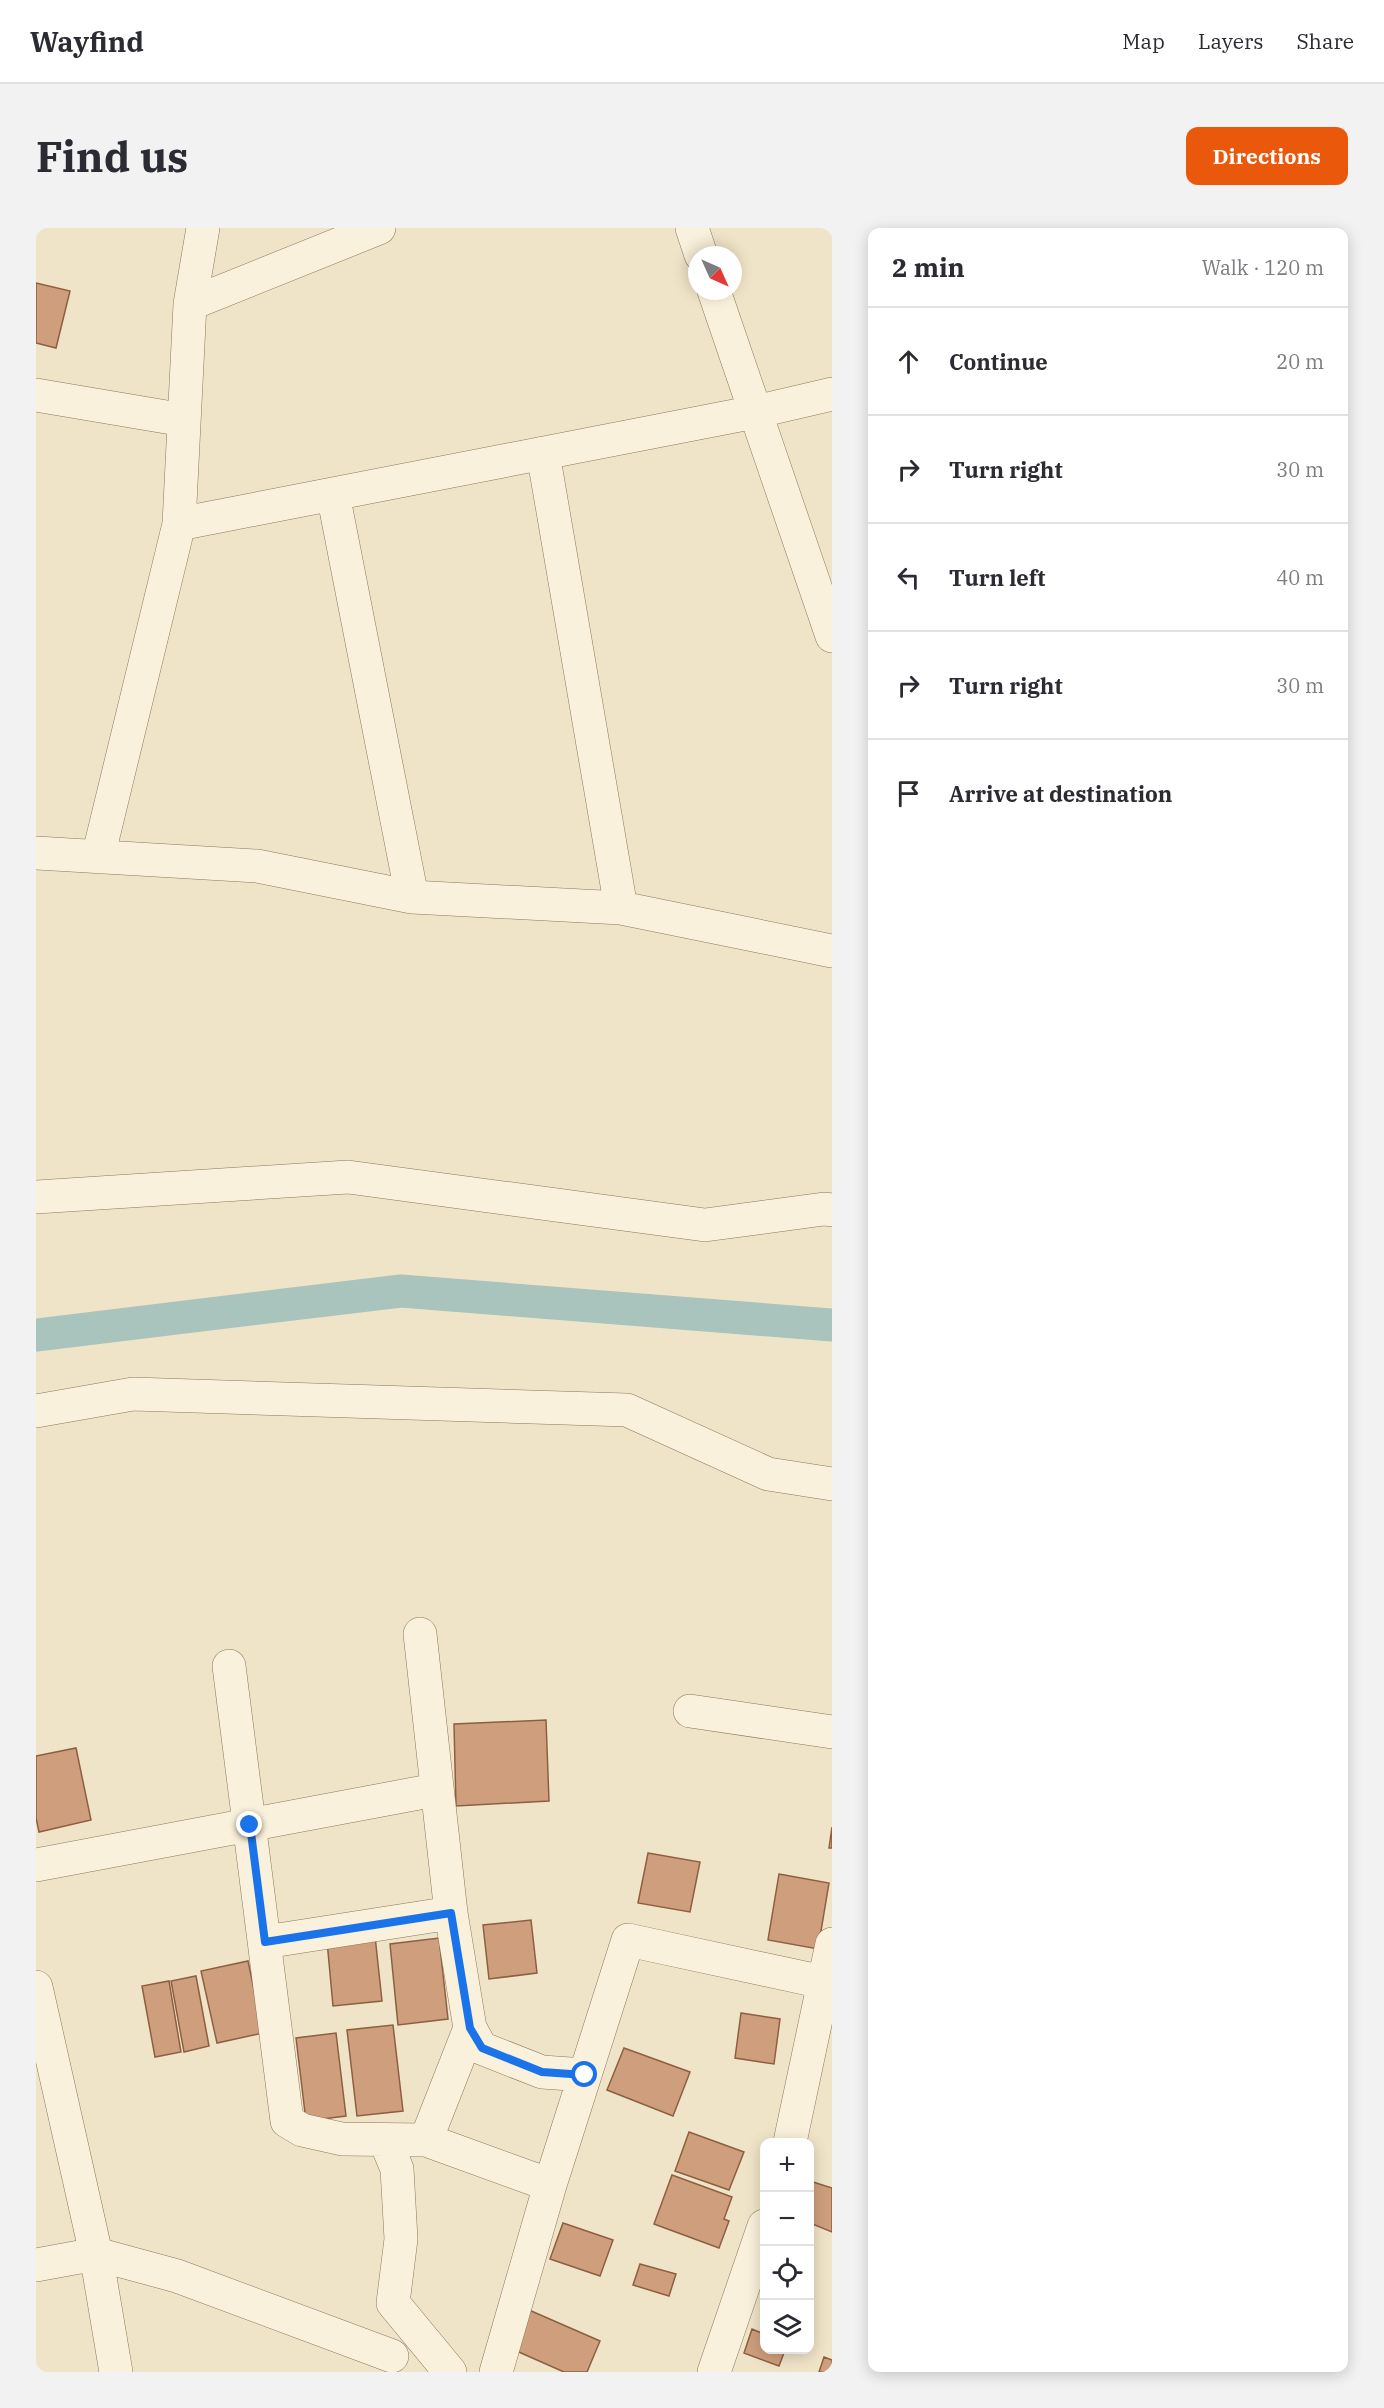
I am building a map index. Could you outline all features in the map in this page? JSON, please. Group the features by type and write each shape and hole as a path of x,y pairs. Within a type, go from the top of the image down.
{"street":[{"path":"98,857 179,524 190,304 203,228"},
{"path":"190,304 379,228"},
{"path":"692,228 698,246"},
{"path":"717,300 832,636"},
{"path":"179,524 755,412 832,394"},
{"path":"36,395 184,420"},
{"path":"543,453 621,908"},
{"path":"333,494 412,897"},
{"path":"36,853 257,866 412,897 621,908 832,951"},
{"path":"36,1197 348,1177 705,1225 824,1209 832,1210"},
{"path":"36,1412 133,1394 627,1410 768,1474 832,1484"},
{"path":"420,1634 435,1790 451,1913 470,2028 482,2048 542,2072 585,2075"},
{"path":"229,1666 287,2121 302,2130 342,2139 426,2139 550,2186"},
{"path":"690,1711 832,1732"},
{"path":"36,1865 435,1790"},
{"path":"265,1942 451,1913"},
{"path":"496,2372 550,2186 628,1940 828,1983"},
{"path":"791,2138 828,1983 832,1944"},
{"path":"36,1987 96,2254 116,2372"},
{"path":"426,2139 470,2028"},
{"path":"385,2140 397,2169 401,2239 393,2303 450,2372"},
{"path":"714,2372 760,2240"},
{"path":"36,2265 96,2254 177,2277 390,2364 406,2319"}],"building":[{"path":"36,283 70,291 56,348 36,343"},
{"path":"546,1720 549,1801 456,1806 454,1724"},
{"path":"76,1748 91,1820 39,1832 36,1818 36,1756"},
{"path":"832,1827 832,1848 829,1848"},
{"path":"648,1853 700,1862 690,1912 638,1903"},
{"path":"779,1874 829,1883 818,1949 768,1940"},
{"path":"531,1920 537,1973 489,1979 483,1925"},
{"path":"375,1936 382,2001 333,2006 327,1941"},
{"path":"439,1938 448,2019 398,2025 390,1944"},
{"path":"248,1961 263,2033 217,2043 201,1971"},
{"path":"196,1976 209,2046 184,2052 171,1981"},
{"path":"169,1981 181,2052 155,2057 142,1986"},
{"path":"741,2013 780,2019 774,2064 735,2058"},
{"path":"393,2025 403,2111 357,2116 347,2030"},
{"path":"336,2033 346,2116 306,2121 296,2038"},
{"path":"624,2048 690,2072 673,2116 607,2090"},
{"path":"689,2132 744,2152 729,2190 675,2171"},
{"path":"672,2175 732,2197 724,2219 729,2221 719,2248 654,2224"},
{"path":"814,2182 832,2188 832,2232 814,2225"},
{"path":"563,2223 613,2240 600,2276 550,2259"},
{"path":"640,2264 676,2274 669,2296 633,2285"},
{"path":"529,2310 600,2341 587,2372 564,2372 512,2349"},
{"path":"752,2329 760,2332 760,2354 784,2354 779,2366 744,2353"},
{"path":"824,2357 832,2360 832,2372 819,2372"}],"waterway":[{"path":"36,1335 401,1291 832,1325"}],"route":[{"path":"250,1825 265,1942 451,1913 470,2028 482,2048 542,2072 585,2075"}]}
